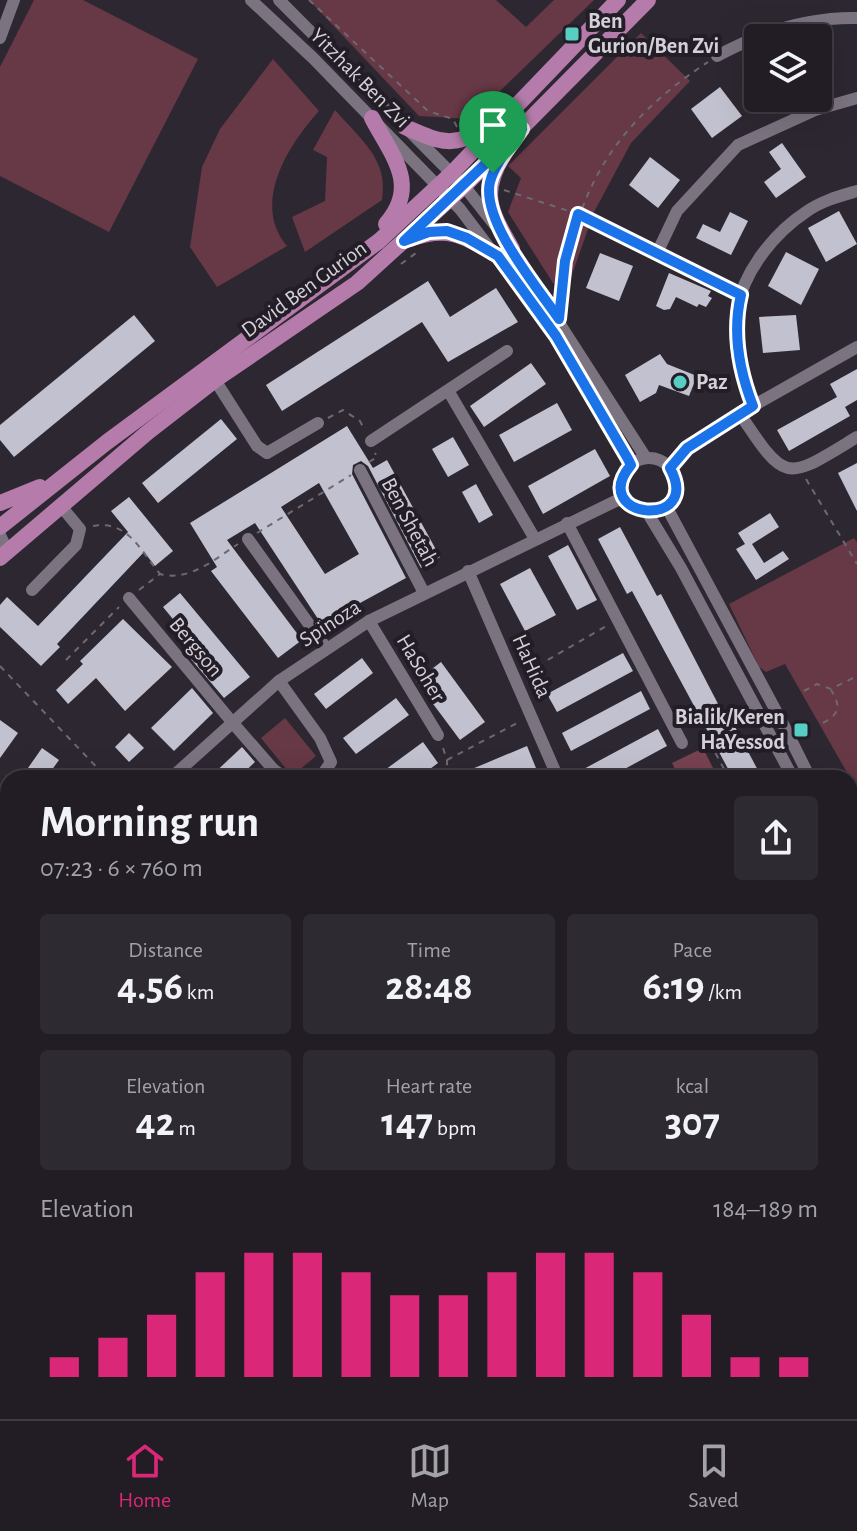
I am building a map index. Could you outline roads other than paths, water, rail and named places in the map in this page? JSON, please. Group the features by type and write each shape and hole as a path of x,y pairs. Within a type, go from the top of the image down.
{"main road":[{"name":"David Ben Gurion","path":"2,547 60,505 215,380 357,283 404,241 518,101 618,0"},
{"name":"David Ben Gurion","path":"0,527 66,474 359,256 448,185 464,186 648,0"},
{"path":"405,127 444,142 462,140 487,127 518,101"},
{"path":"359,256 396,213 403,188 402,175 372,118"},
{"path":"505,253 489,189 496,167 522,129"},
{"path":"404,241 429,232 447,231 505,253"},
{"path":"0,503 66,474"}],"street":[{"path":"0,38 14,0"},
{"name":"Yitzhak Ben Zvi","path":"251,0 372,118 448,185"},
{"name":"Yitzhak Ben Zvi","path":"283,2 405,127 448,185"},
{"path":"717,56 744,41 814,19 856,18 857,28"},
{"path":"741,295 657,253 677,211 738,145 815,110 857,98"},
{"path":"448,185 559,319 646,458"},
{"path":"464,186 587,385 631,465"},
{"path":"753,406 739,361 737,313 749,275 765,251 806,212 833,198 857,191"},
{"path":"670,468 687,448 857,347"},
{"path":"371,441 507,351"},
{"path":"215,380 257,446 267,453 318,423"},
{"path":"449,392 535,539"},
{"path":"740,414 770,459 795,470 811,465 857,437"},
{"path":"646,458 655,459 670,468 676,484 675,493 666,506 647,512 637,510 624,497 622,480 631,465 646,458"},
{"name":"Ben Shetah","path":"360,470 424,593"},
{"name":"Spinoza","path":"180,770 279,681 369,621 624,497"},
{"path":"32,590 76,545 80,529 60,505"},
{"path":"666,506 806,770"},
{"path":"647,512 681,568 789,770"},
{"path":"567,523 682,743"},
{"path":"248,539 326,648"},
{"name":"HaHida","path":"468,571 555,770"},
{"name":"Bergson","path":"129,598 274,770"},
{"name":"HaSoher","path":"369,621 438,735"},
{"path":"279,681 320,738 331,762 326,770"}],"place":[{"name":"Ben Gurion/Ben Zvi","path":"572,34"},
{"name":"Paz","path":"680,382"},
{"name":"Bialik/Keren HaYessod","path":"801,730"}]}
